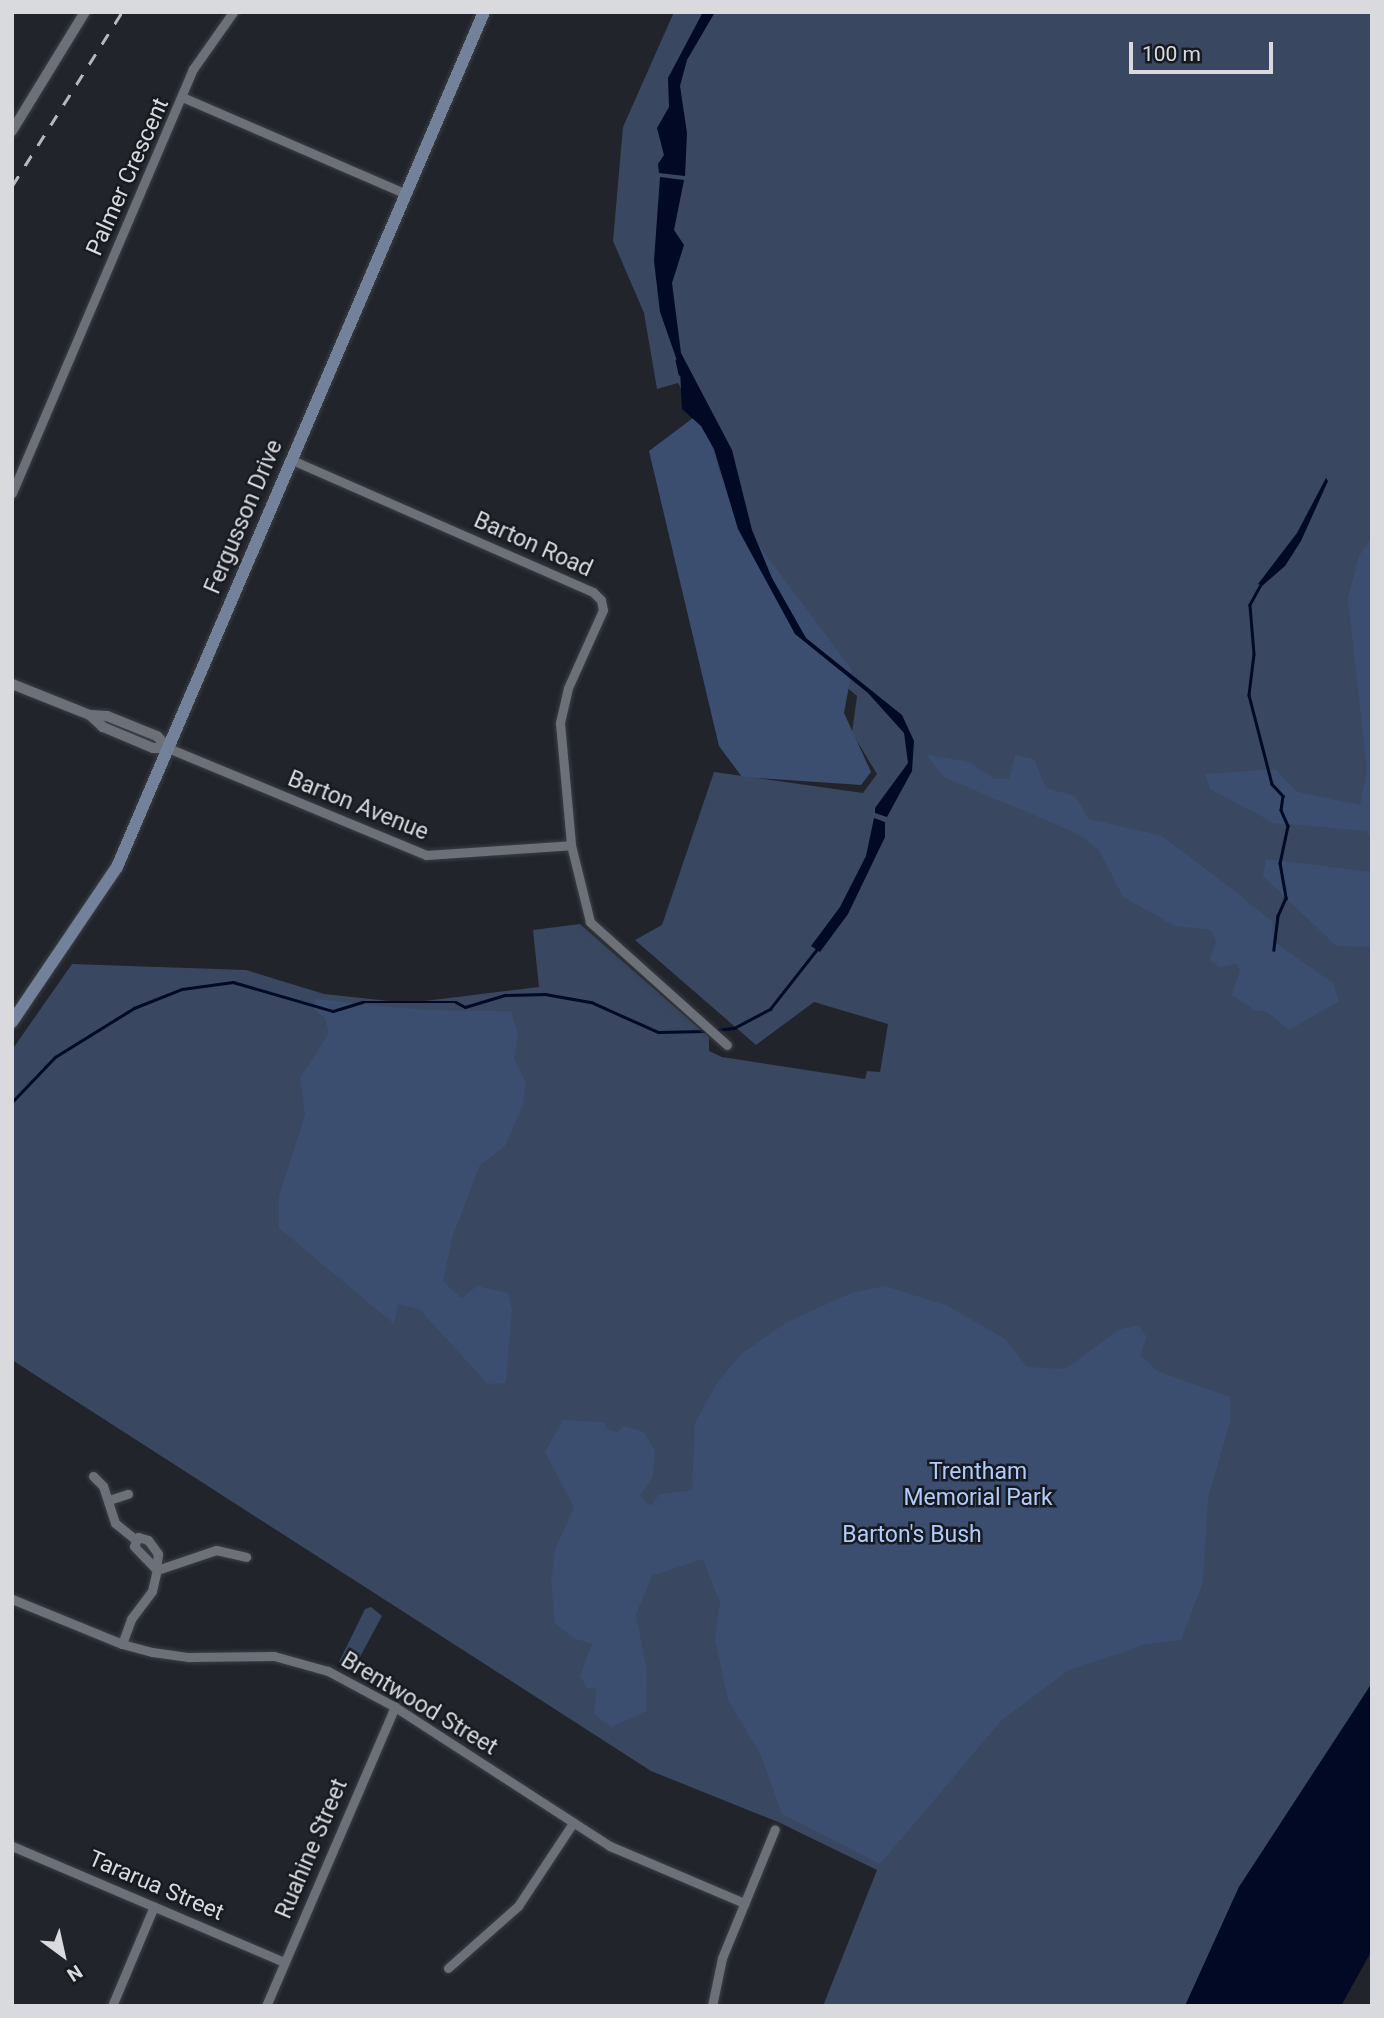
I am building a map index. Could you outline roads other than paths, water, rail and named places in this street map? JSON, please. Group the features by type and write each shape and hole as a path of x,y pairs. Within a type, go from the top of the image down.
{"main road":[{"name":"Fergusson Drive","path":"12,1022 17,1007 110,882 484,12"}],"street":[{"path":"12,131 85,12"},
{"path":"182,97 193,69 233,12"},
{"name":"Palmer Crescent","path":"12,493 182,97 406,194"},
{"name":"Barton Road","path":"292,460 593,592 601,600 603,610 568,688 561,723 571,845"},
{"path":"12,684 90,715 103,727 153,748 168,748"},
{"name":"Barton Avenue","path":"168,748 426,855 571,845"},
{"path":"571,845 590,922 727,1045"},
{"path":"93,1476 109,1500 115,1523 135,1540"},
{"path":"109,1500 128,1494"},
{"path":"122,1644 131,1619 152,1591 159,1561 153,1546 144,1538 135,1540"},
{"path":"135,1540 134,1546 157,1569"},
{"path":"157,1569 216,1550 246,1557"},
{"name":"Brentwood Street","path":"12,1599 122,1644 179,1656 286,1658 354,1682 610,1846 744,1903"},
{"name":"Ruahine Street","path":"266,2006 394,1707"},
{"path":"448,1968 518,1906 573,1823"},
{"path":"712,2006 722,1958 775,1829"},
{"name":"Tararua Street","path":"12,1846 284,1962"},
{"path":"112,2006 154,1906"}],"waterway":[{"path":"677,360 680,374"},
{"path":"1262,583 1250,605 1254,654 1249,695 1272,784 1283,796 1281,810 1288,826 1280,863 1286,898 1278,916 1274,950"},
{"path":"715,1030 734,1028 770,1009 817,949"},
{"path":"12,1102 55,1057 134,1008 182,989 233,982 333,1011 363,1002 456,1002 465,1007 505,995 545,994 591,1002 658,1032 705,1031"}],"railway":[{"path":"12,186 122,12"}],"park label":[{"name":"Trentham Memorial Park","path":"978,1485"},
{"name":"Barton's Bush","path":"912,1535"}]}
